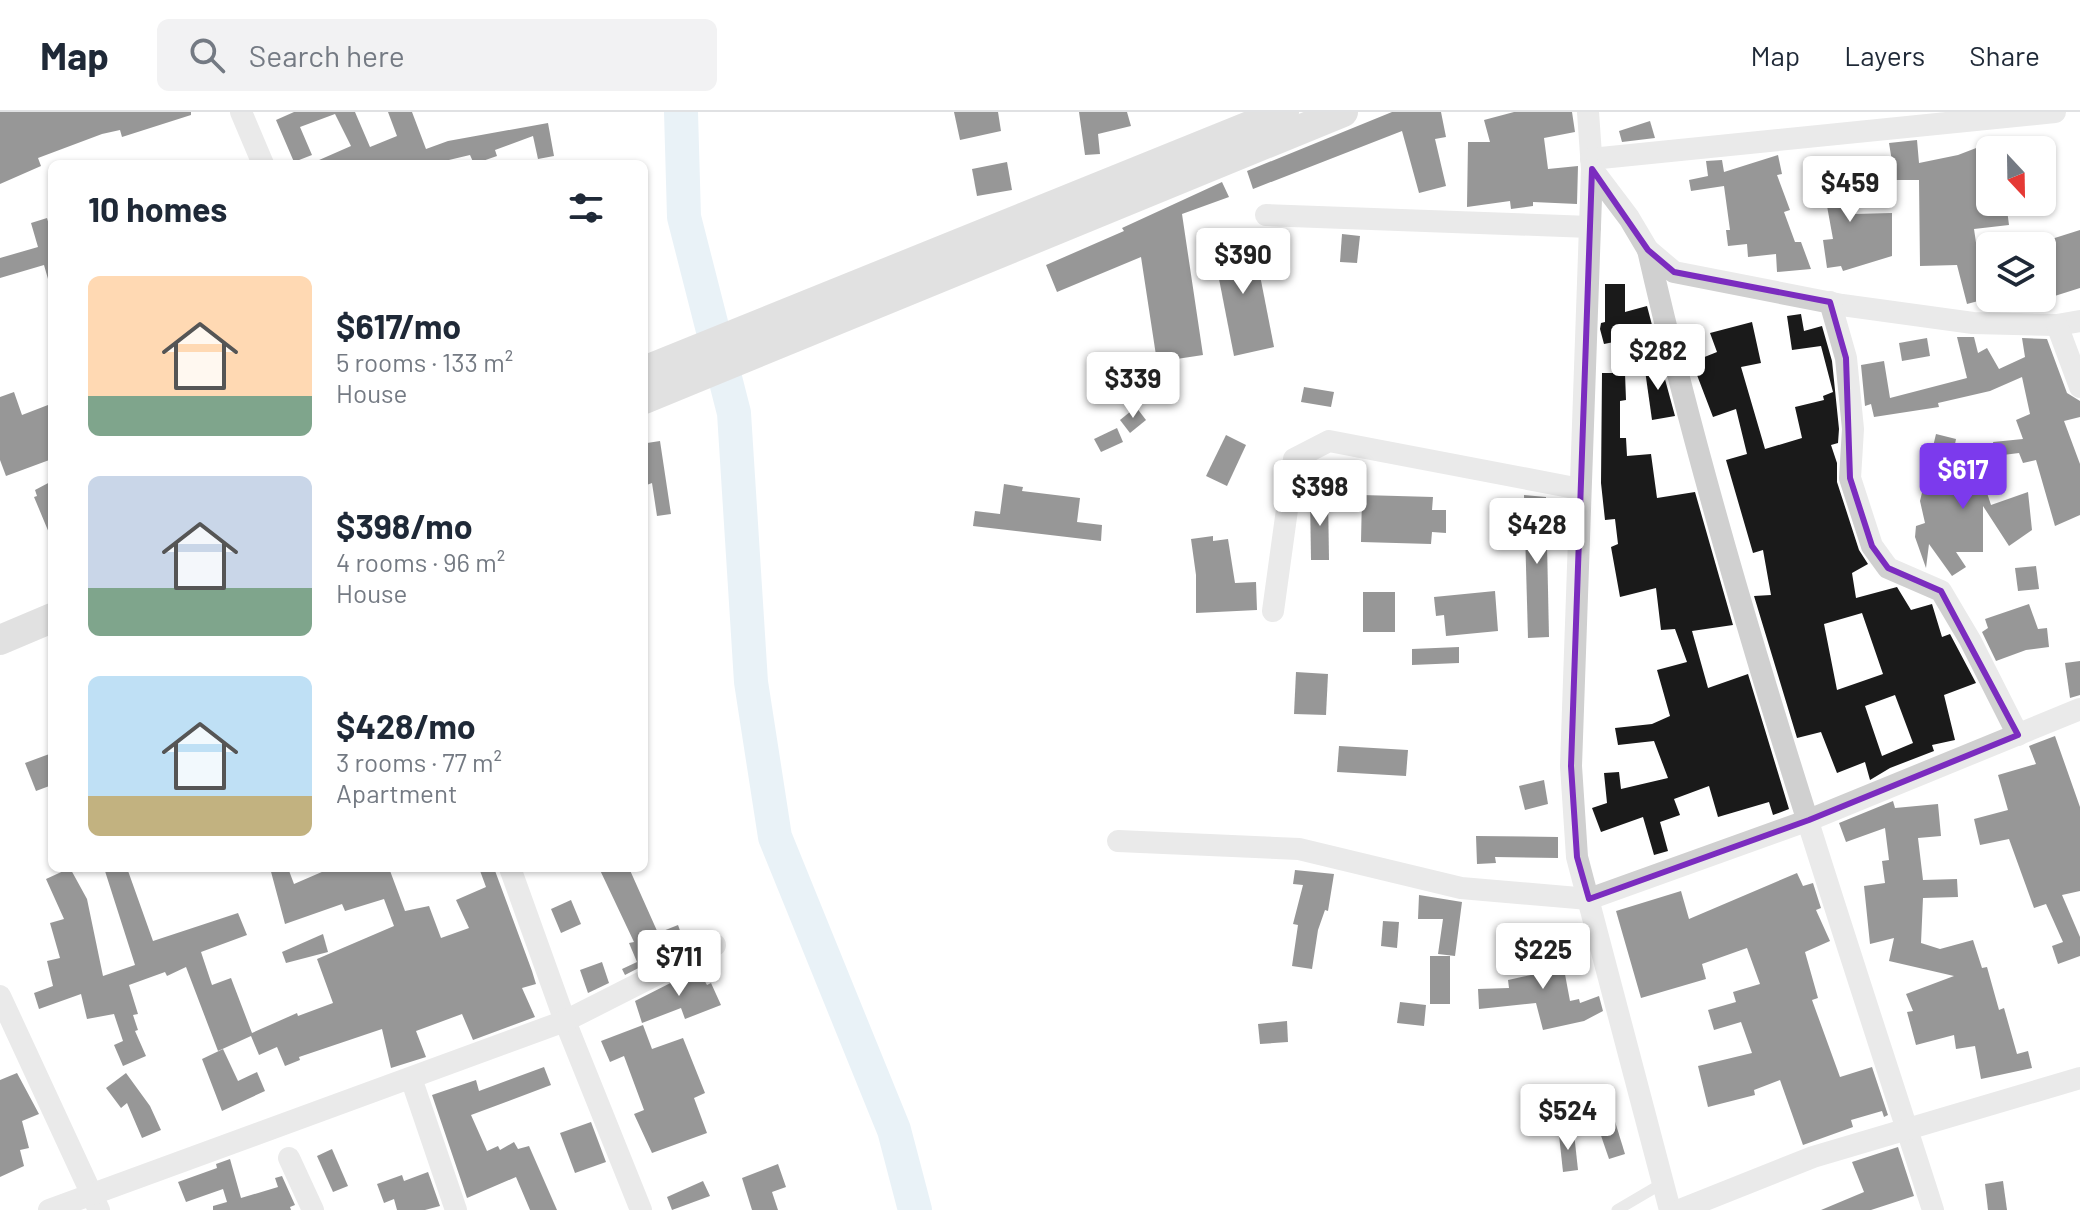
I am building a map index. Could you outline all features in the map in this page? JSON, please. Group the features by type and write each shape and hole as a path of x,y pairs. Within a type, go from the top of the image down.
{"main road":[{"path":"840,305 1239,121 1284,112"},
{"path":"652,381 840,305 1343,112"},
{"path":"0,640 48,620"},
{"path":"0,659 48,640"}],"street":[{"path":"241,112 261,160"},
{"path":"1588,112 1592,164 1571,766 1577,857 1670,1210"},
{"path":"1592,164 2055,112"},
{"path":"1592,164 1648,250 1681,394 1809,820 1933,1210"},
{"path":"1266,215 1590,227"},
{"path":"1648,250 1674,272 1830,302 1973,323 2057,325 2080,321"},
{"path":"1830,302 1846,358 1853,429 1850,478 1872,546 1888,568 1941,591 1970,640 2018,735"},
{"path":"2057,325 2080,387"},
{"path":"1273,611 1294,459 1310,448 1329,441 1580,489"},
{"path":"1118,841 1299,849 1461,888 1589,899 1809,820 2080,709"},
{"path":"511,872 565,1021 641,1210"},
{"path":"49,1210 96,1201 565,1021 715,945"},
{"path":"0,996 96,1201"},
{"path":"411,1078 456,1210"},
{"path":"1680,1210 1813,1157 2080,1078"},
{"path":"289,1158 313,1210"}],"lane":[{"path":"1617,1210 1663,1183"}],"highlighted area":[{"path":"1592,169 1648,250 1674,272 1830,302 1846,358 1850,478 1872,546 1888,568 1941,591 2018,735 1809,820 1589,899 1577,857 1571,766"}],"building":[{"path":"0,112 191,112 191,115 122,137 120,130 102,134 38,158 41,166 0,184"},
{"path":"294,112 355,112 370,147 397,136 388,112 412,112 426,149 448,141 548,123 554,156 538,159 533,136 495,150 497,156 486,160 472,160 470,155 449,160 319,160 351,146 335,114 300,127 312,155 293,160 276,120"},
{"path":"954,112 998,112 1001,131 960,140"},
{"path":"1079,112 1127,112 1131,126 1098,134 1100,154 1085,155"},
{"path":"1392,112 1441,112 1446,137 1435,139 1446,186 1419,193 1402,131 1253,189 1247,171"},
{"path":"1514,112 1572,112 1575,132 1544,138 1548,169 1578,166 1577,204 1533,202 1533,206 1511,209 1510,201 1467,207 1468,142 1490,142 1484,120"},
{"path":"1650,121 1655,138 1622,142 1619,131"},
{"path":"1917,140 1919,163 1976,148 1976,216 2008,216 2009,225 1974,229 1976,302 1967,304 1957,265 1920,266 1919,180 1895,180 1889,143"},
{"path":"1778,155 1782,174 1777,175 1790,210 1784,212 1795,242 1801,242 1811,269 1777,272 1776,254 1748,257 1747,244 1728,246 1726,230 1730,230 1724,186 1691,191 1689,180 1708,176 1706,161 1722,160 1724,172"},
{"path":"1007,162 1012,190 977,196 972,169"},
{"path":"1846,165 1854,214 1892,213 1892,256 1843,271 1841,266 1827,268 1823,240 1833,239 1827,206 1818,208 1812,170"},
{"path":"1222,182 1229,197 1182,214 1203,355 1157,362 1141,257 1057,292 1046,265 1124,231 1122,228"},
{"path":"47,218 48,279 44,265 0,278 0,258 38,247 31,223"},
{"path":"2080,230 2080,288 2056,296 2056,238"},
{"path":"1342,234 1360,236 1357,263 1340,262"},
{"path":"1247,236 1256,255 1274,347 1234,356 1212,243"},
{"path":"1605,284 1625,284 1625,312 1647,306 1652,325 1629,330 1631,336 1624,336 1624,340 1604,344 1600,329 1601,323 1605,322"},
{"path":"1801,314 1804,331 1822,326 1832,361 1839,429 1838,443 1831,445 1837,463 1837,482 1859,550 1868,564 1852,573 1856,598 1897,587 1911,610 1932,604 1942,637 1950,634 1976,683 1944,695 1955,740 1932,745 1934,751 1890,768 1870,780 1865,762 1837,773 1821,732 1797,738 1754,596 1771,595 1763,550 1753,553 1726,460 1747,454 1736,409 1713,417 1692,362 1717,352 1710,333 1752,322 1761,363 1741,367 1765,449 1802,438 1795,407 1824,400 1823,396 1833,392 1821,346 1792,350 1787,316","holes":["1862,613 1883,674 1837,690 1824,624","1895,695 1913,743 1882,756 1865,706"]},
{"path":"1957,337 1974,337 1978,353 1987,348 1999,369 2025,357 2022,338 2047,339 2067,393 2080,401 2080,417 2064,421 2080,464 2080,515 2055,526 2036,460 2023,463 2019,453 1995,456 1993,442 2023,439 2016,420 2030,414 2022,377 1990,391 1938,403 1939,407 1874,417 1871,404 1865,406 1861,365 1884,361 1890,398 1967,378"},
{"path":"1927,338 1930,356 1902,361 1899,343"},
{"path":"1660,361 1675,416 1652,420 1644,363"},
{"path":"1602,373 1625,373 1626,400 1620,401 1620,438 1626,438 1627,456 1651,454 1657,498 1695,492 1733,625 1692,631 1708,688 1748,674 1789,809 1773,815 1769,802 1718,817 1709,786 1674,799 1680,815 1660,822 1668,851 1654,855 1643,817 1601,832 1592,808 1607,803 1604,773 1619,772 1621,789 1668,778 1654,741 1618,745 1615,728 1652,724 1670,716 1657,670 1687,662 1675,629 1661,630 1656,588 1620,597 1611,547 1618,544 1615,519 1605,520 1601,483"},
{"path":"1304,387 1334,392 1331,407 1301,402"},
{"path":"14,392 22,415 48,405 48,460 6,476 0,460 0,397"},
{"path":"1136,407 1146,420 1130,433 1120,420"},
{"path":"1117,428 1123,442 1101,452 1094,439"},
{"path":"1936,434 1956,439 1947,484 1980,472 1991,505 2028,492 2032,530 2009,546 1983,506 1983,552 1956,552 1966,567 1952,576 1929,544 1926,568 1915,537 1916,526 1925,523 1920,501"},
{"path":"1226,435 1246,445 1227,486 1206,476"},
{"path":"660,441 671,514 657,516 652,483 648,484 648,443"},
{"path":"48,483 48,530 34,497 37,496 35,490"},
{"path":"1004,484 1023,487 1022,491 1080,498 1077,522 1102,525 1101,541 973,526 975,511 1000,514"},
{"path":"1362,495 1433,497 1432,510 1446,510 1446,533 1432,532 1431,544 1361,542"},
{"path":"1524,495 1546,497 1549,637 1528,638"},
{"path":"1310,496 1328,496 1329,560 1311,560"},
{"path":"1213,536 1213,541 1228,539 1235,583 1256,582 1257,610 1196,613 1196,575 1191,539"},
{"path":"2036,566 2039,589 2018,591 2015,568"},
{"path":"1495,591 1498,631 1446,636 1444,615 1436,616 1434,597"},
{"path":"1363,592 1395,592 1395,632 1363,632"},
{"path":"2029,604 2038,629 2047,628 2049,647 2026,650 1996,661 1982,632 1988,628 1985,619"},
{"path":"1459,647 1459,663 1412,665 1412,649"},
{"path":"2080,661 2080,695 2070,698 2065,663"},
{"path":"1296,672 1328,674 1326,715 1294,714"},
{"path":"2055,736 2080,807 2080,891 2062,895 2080,937 2080,956 2058,964 2052,946 2063,942 2046,904 2034,908 2009,839 1980,845 1974,819 2008,810 1998,775 2036,764 2029,746"},
{"path":"1339,746 1408,750 1406,776 1337,772"},
{"path":"48,754 48,786 36,791 25,763"},
{"path":"1544,780 1548,804 1525,810 1519,786"},
{"path":"1893,801 1895,808 1938,804 1941,836 1918,838 1923,880 1957,879 1958,897 1923,898 1921,943 1940,949 1973,940 1982,968 1987,967 1999,1010 2004,1008 2017,1054 2028,1051 2032,1068 1981,1079 1975,1046 1956,1049 1954,1035 1916,1045 1907,1012 1913,1011 1906,994 1954,976 1889,961 1894,938 1870,944 1864,886 1885,883 1882,861 1889,860 1885,828 1846,842 1839,823"},
{"path":"1476,836 1558,837 1558,858 1495,857 1496,863 1477,864"},
{"path":"1295,870 1334,874 1328,911 1325,910 1318,930 1312,969 1292,966 1298,925 1293,924 1303,885 1293,884"},
{"path":"61,872 72,872 87,899 103,976 135,965 105,872 128,872 153,941 238,913 247,935 201,952 212,985 231,978 252,1033 297,1013 298,1016 333,1003 317,959 394,926 384,899 345,911 342,904 285,924 271,872 290,872 294,884 322,872 390,872 405,911 429,906 441,938 469,928 456,900 486,887 480,872 495,872 536,984 522,988 535,1017 473,1040 462,1014 416,1031 426,1057 391,1068 382,1029 299,1057 300,1060 285,1066 277,1047 259,1055 251,1036 218,1051 186,967 167,976 165,972 129,985 138,1014 133,1015 138,1030 135,1031 146,1056 123,1066 114,1045 123,1041 114,1014 87,1019 81,994 39,1009 34,993 53,986 47,961 60,958 50,923 64,919 46,879"},
{"path":"601,872 631,872 658,933 678,925 685,944 625,975 622,969 637,962 629,943 634,942"},
{"path":"1797,873 1803,886 1813,883 1821,908 1816,910 1830,941 1805,952 1818,998 1812,1000 1840,1077 1872,1067 1888,1115 1884,1117 1882,1111 1851,1120 1853,1127 1803,1145 1780,1080 1754,1090 1755,1095 1708,1107 1698,1066 1752,1053 1741,1022 1714,1030 1708,1010 1736,1002 1733,992 1760,984 1747,948 1702,964 1706,979 1641,998 1616,911 1681,891 1689,919"},
{"path":"1419,895 1462,902 1455,956 1438,954 1443,919 1418,919"},
{"path":"571,900 581,924 561,933 551,909"},
{"path":"1383,921 1399,922 1397,948 1381,946"},
{"path":"1550,931 1554,954 1561,953 1570,1001 1579,999 1580,1003 1599,996 1603,1011 1584,1021 1543,1030 1536,1003 1479,1009 1478,989 1509,988 1508,980 1540,973 1532,934"},
{"path":"323,934 328,952 286,963 282,952"},
{"path":"1430,956 1450,956 1450,1004 1430,1004"},
{"path":"602,962 609,983 588,993 580,970"},
{"path":"698,969 707,985 711,983 721,1005 685,1019 681,1008 642,1023 635,1001"},
{"path":"1400,1002 1426,1005 1424,1026 1397,1023"},
{"path":"1287,1021 1288,1042 1260,1044 1258,1024"},
{"path":"643,1025 652,1049 683,1038 705,1093 694,1098 707,1133 652,1153 634,1114 644,1110 624,1056 610,1062 601,1041"},
{"path":"223,1049 238,1081 257,1072 265,1091 222,1111 202,1059"},
{"path":"544,1067 551,1085 471,1115 487,1151 498,1146 500,1150 514,1142 518,1149 529,1146 557,1210 530,1210 516,1177 467,1198 432,1095 476,1080 479,1091"},
{"path":"17,1073 39,1114 22,1121 29,1148 20,1150 24,1166 0,1177 0,1080"},
{"path":"126,1073 150,1106 161,1130 142,1138 127,1103 121,1108 106,1088"},
{"path":"1613,1115 1625,1154 1609,1159 1596,1121"},
{"path":"591,1122 606,1162 575,1173 560,1133"},
{"path":"1574,1133 1578,1170 1563,1172 1559,1135"},
{"path":"1898,1147 1914,1196 1871,1210 1821,1210 1864,1192 1852,1162"},
{"path":"332,1149 348,1186 333,1192 317,1156"},
{"path":"230,1159 241,1198 278,1187 275,1178 282,1176 295,1205 290,1207 291,1210 213,1210 213,1206 227,1202 223,1189 186,1202 178,1182 217,1168 216,1164"},
{"path":"778,1164 786,1187 772,1192 778,1210 752,1210 742,1178"},
{"path":"428,1172 440,1206 425,1210 397,1210 394,1199 384,1203 377,1184 402,1175 404,1181"},
{"path":"703,1181 710,1196 672,1210 667,1197"},
{"path":"2003,1181 2007,1210 1988,1210 1985,1184"}],"waterway":[{"path":"681,112 684,217 734,413 751,682 775,837 894,1130 915,1210"}]}
